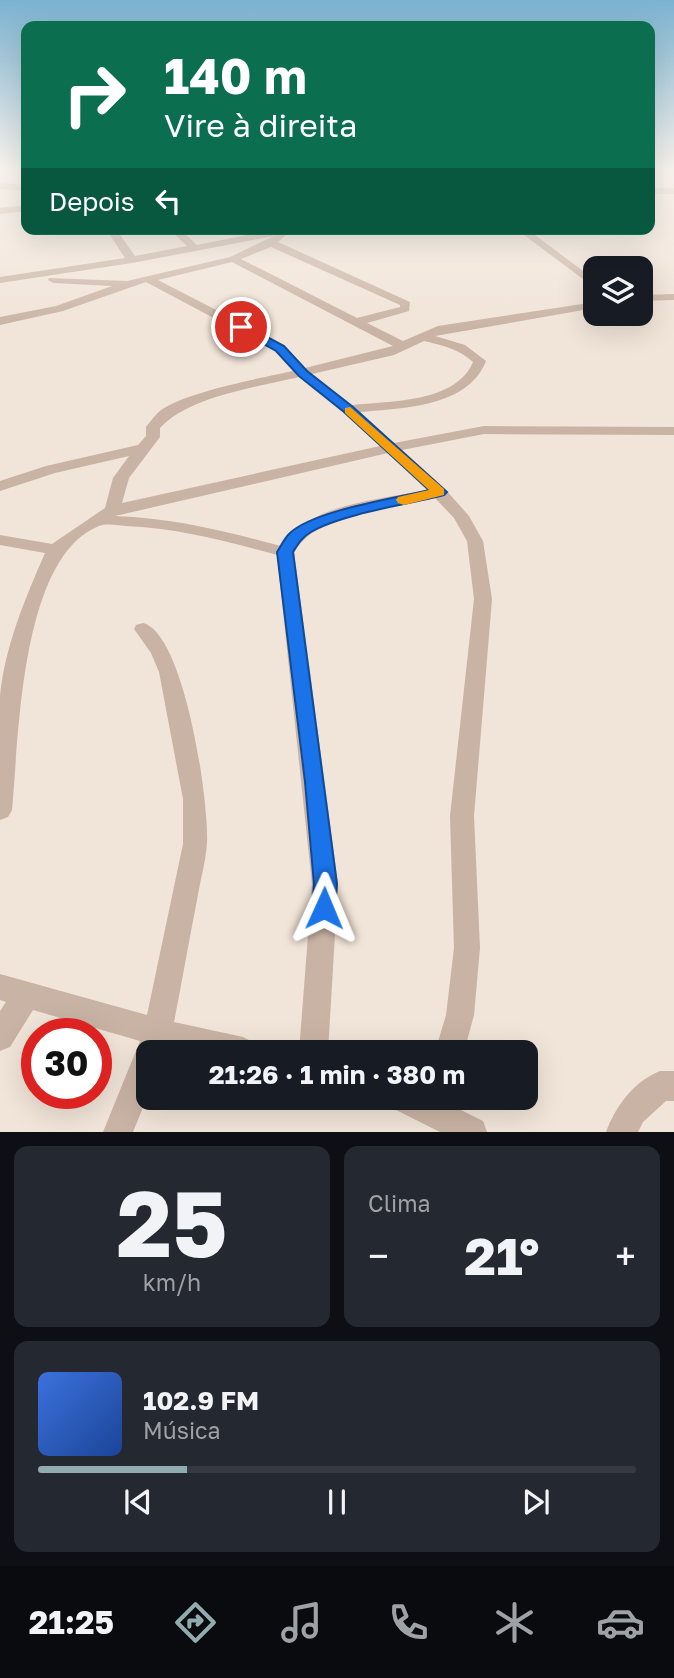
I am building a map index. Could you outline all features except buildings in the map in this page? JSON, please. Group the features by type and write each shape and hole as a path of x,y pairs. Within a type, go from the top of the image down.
{"street":[{"path":"115,235 132,260"},
{"path":"181,235 196,248"},
{"path":"237,235 241,240"},
{"path":"0,280 132,260 266,235"},
{"path":"0,280 130,283 150,280 233,259 271,243 283,235"},
{"path":"529,235 583,276"},
{"path":"271,243 406,304 405,309 398,313 356,322"},
{"path":"233,259 405,347"},
{"path":"150,280 280,348 303,374 349,410 439,492 461,516 475,541 483,599 462,816 467,948 460,1015 453,1040"},
{"path":"0,321 60,309 130,283"},
{"path":"653,298 674,297"},
{"path":"106,515 125,468 153,437 153,427 178,408 241,387 405,347 438,330 583,307"},
{"path":"349,410 446,395 472,377 480,366 480,361 473,353 423,337"},
{"path":"0,810 8,738 7,715 19,647 34,600 55,550 106,515 389,448 484,430 674,431"},
{"path":"0,486 51,469 144,447"},
{"path":"314,1040 326,884 285,552 294,537 307,528 348,514 439,492"},
{"path":"106,515 203,530 285,552"},
{"path":"0,540 55,550"},
{"path":"143,629 160,651 169,672 195,799 195,845 153,1040"},
{"path":"0,1037 13,991 137,1040"},
{"path":"118,1132 136,1086"},
{"path":"621,1132 632,1111 660,1086 674,1087"},
{"path":"442,1110 472,1132"}],"slow traffic":[{"path":"350,411 439,492 404,500"}],"route":[{"path":"241,327 280,348 303,374 349,410 439,492 348,514 307,528 294,537 285,552 315,782 326,884 324,908"}]}
